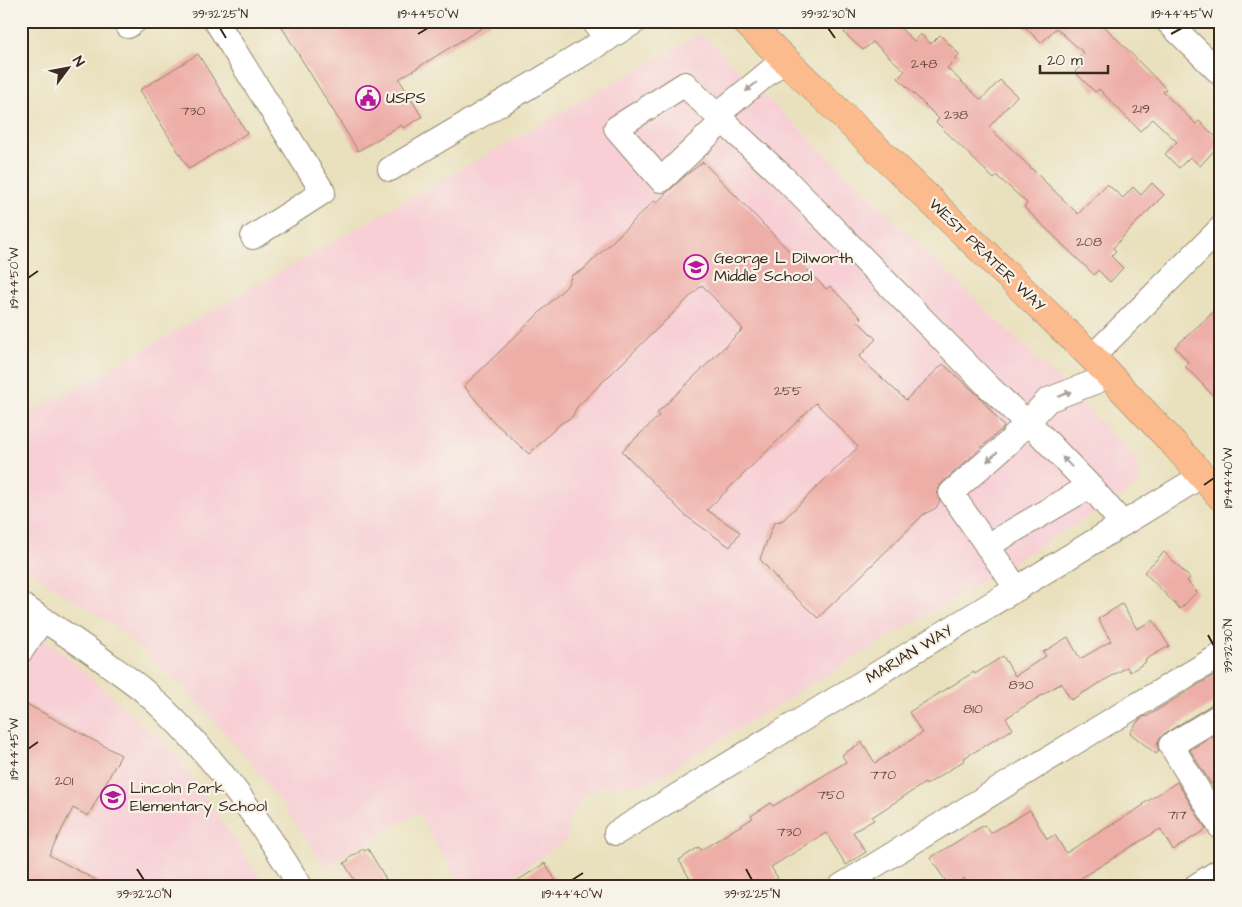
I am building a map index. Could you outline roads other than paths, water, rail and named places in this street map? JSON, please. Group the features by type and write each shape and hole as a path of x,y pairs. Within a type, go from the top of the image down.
{"main road":[{"name":"WEST PRATER WAY","path":"745,21 1101,366 1203,475 1221,497"}],"street":[{"path":"125,21 128,26 135,21"},
{"path":"216,21 323,192 253,237"},
{"path":"390,169 600,30 636,21"},
{"path":"1167,21 1221,74"},
{"path":"784,59 720,118 783,177 989,386 1036,430 1090,486 1123,524"},
{"path":"1017,589 951,493 1008,443 1048,400 1101,366 1221,228"},
{"name":"MARIAN WAY","path":"616,833 1203,475"},
{"path":"987,546 1090,486"},
{"path":"21,604 142,689 182,729 207,756 248,808 300,886"},
{"path":"21,651 43,619"},
{"path":"841,886 1221,655"},
{"path":"1221,714 1171,745 1221,828"},
{"path":"1196,886 1221,870"}],"place":[{"name":"USPS","path":"368,98"},
{"name":"George L Dilworth Middle School","path":"696,267"},
{"name":"Lincoln Park Elementary School","path":"113,797"}]}
